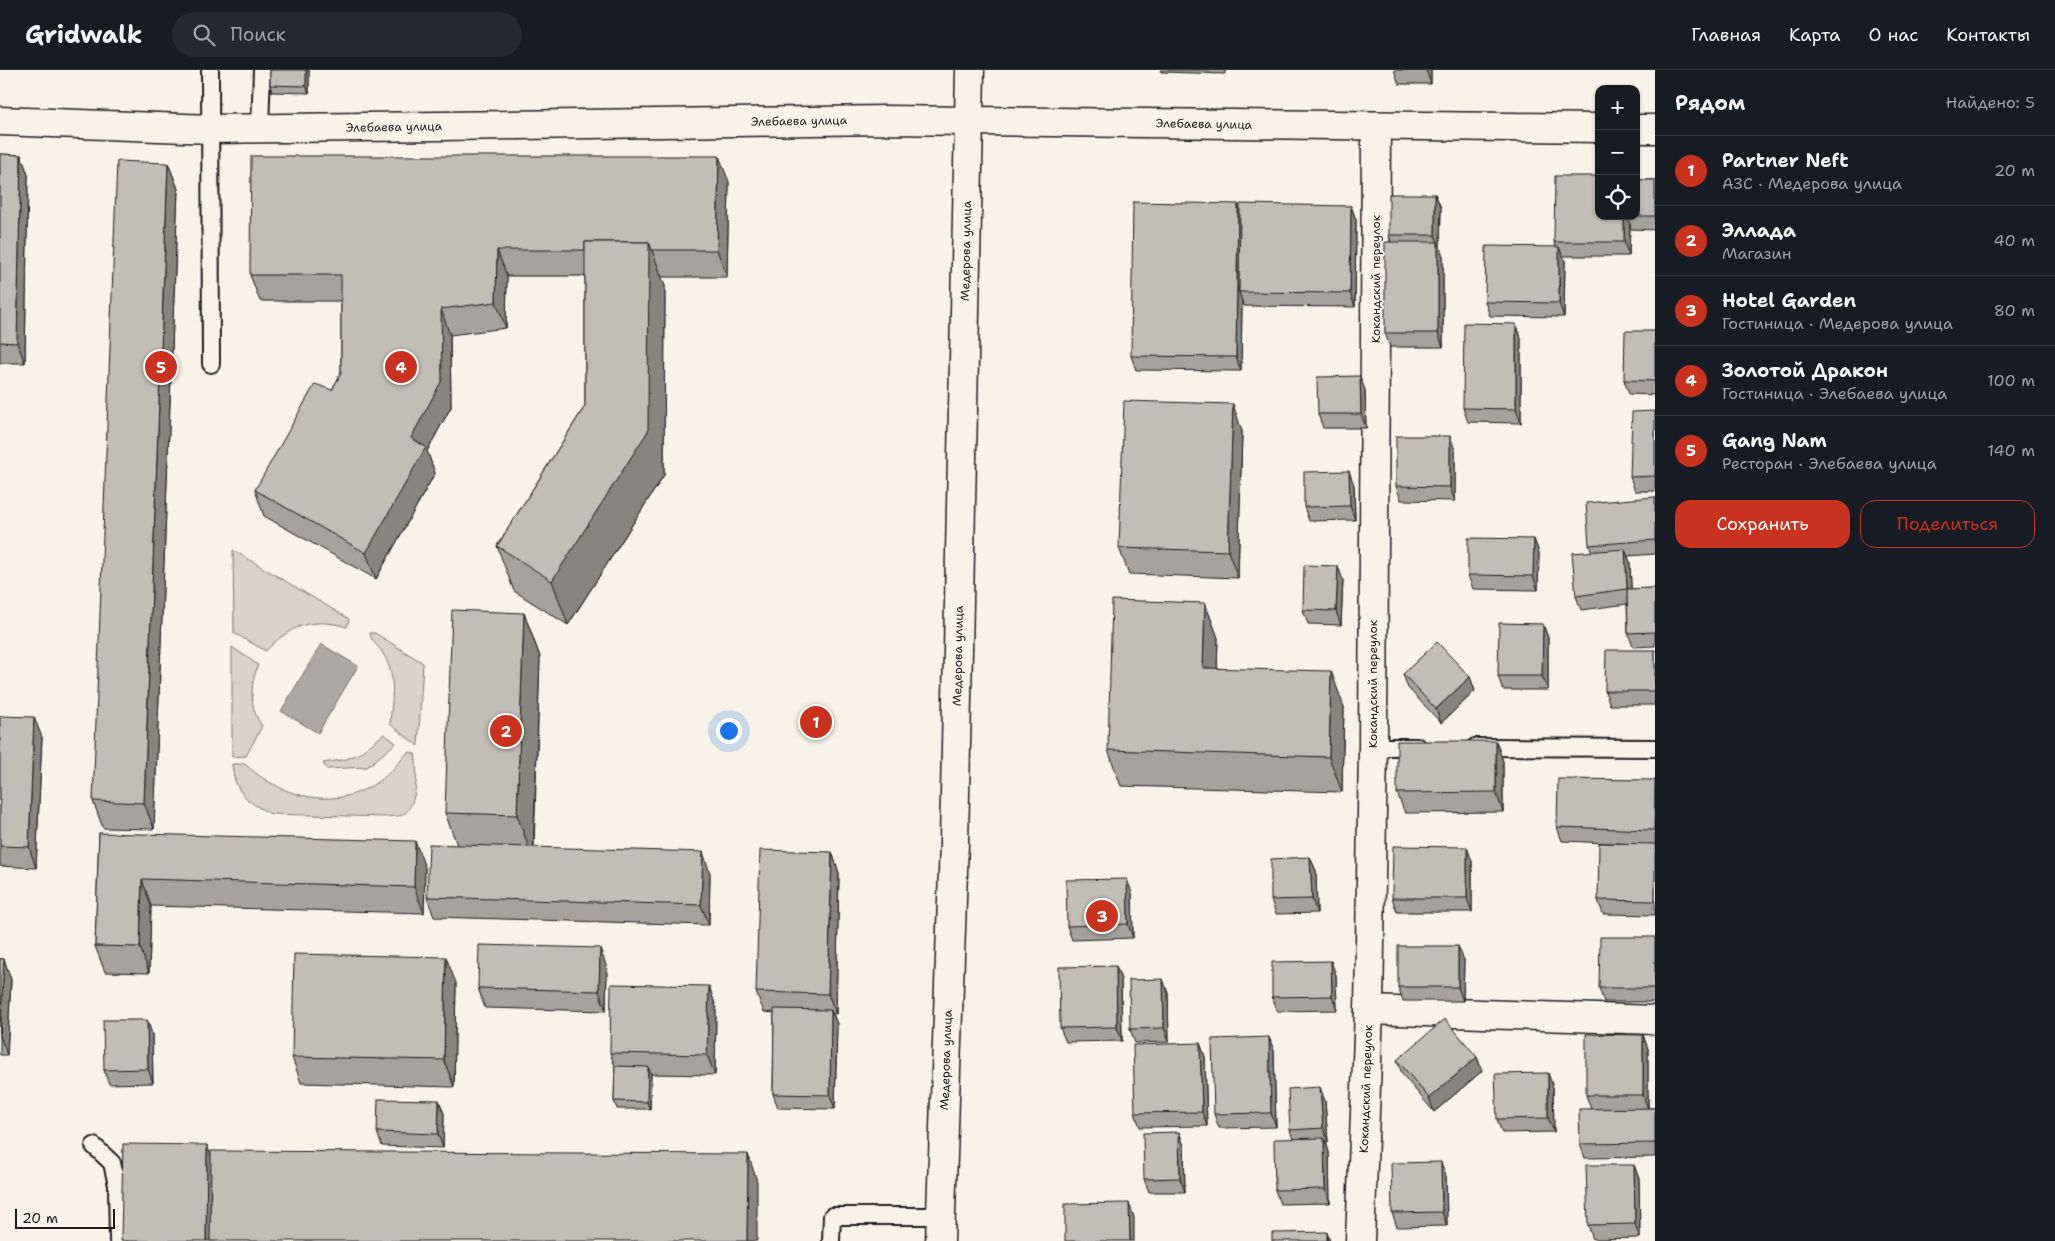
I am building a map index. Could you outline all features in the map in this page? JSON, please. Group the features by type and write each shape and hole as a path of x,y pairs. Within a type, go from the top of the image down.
{"street":[{"name":"Медерова улица","path":"940,1228 953,853 970,70"},
{"name":"Элебаева улица","path":"0,121 211,129 887,120 1595,128"},
{"name":"Кокандский переулок","path":"1360,1241 1369,1010 1373,746 1376,126"},
{"path":"1640,129 1655,129"},
{"path":"1369,1010 1655,1020"}],"lane":[{"path":"210,70 211,364"},
{"path":"260,128 262,70"},
{"path":"1373,746 1431,747"},
{"path":"1461,747 1655,748"},
{"path":"94,1146 112,1163 117,1185 118,1241"},
{"path":"831,1241 832,1216 940,1228"}],"shaded area":[{"path":"233,550 349,619 347,627 335,624 313,623 293,629 266,651 234,633"},
{"path":"370,633 375,633 423,663 418,746 390,724 392,678 387,660 372,639"},
{"path":"321,644 358,666 318,733 281,711"},
{"path":"232,647 258,665 253,680 252,696 255,712 262,726 246,756 232,757"},
{"path":"384,734 396,743 367,767 327,769 323,763 347,759 360,753"},
{"path":"407,753 415,754 416,787 411,804 402,815 386,817 271,814 255,805 243,795 233,774 232,764 245,764 273,784 289,792 323,798 340,797 357,793 378,782"}],"building":[{"path":"270,70 306,70 306,86 270,85"},
{"path":"0,154 21,155 17,343 0,342"},
{"path":"251,156 719,156 717,250 652,250 649,242 585,242 585,250 497,250 496,302 441,309 442,380 411,438 426,447 366,553 255,490 315,384 332,390 341,373 341,275 250,275"},
{"path":"117,161 168,163 144,803 93,801"},
{"path":"1555,176 1595,176 1595,220 1624,220 1624,242 1554,242"},
{"path":"1640,180 1655,180 1655,216 1640,216"},
{"path":"1389,194 1435,194 1435,235 1389,235"},
{"path":"1133,202 1238,204 1236,357 1131,356"},
{"path":"1240,204 1351,206 1350,293 1239,292"},
{"path":"585,242 649,242 648,431 552,581 497,546 585,406"},
{"path":"1385,242 1438,242 1438,333 1385,333"},
{"path":"1486,246 1559,247 1559,303 1485,302"},
{"path":"1464,323 1516,324 1516,409 1463,408"},
{"path":"1625,331 1655,331 1655,381 1624,380"},
{"path":"1360,376 1361,414 1318,414 1317,377"},
{"path":"1124,401 1233,404 1228,551 1119,548"},
{"path":"1655,411 1655,476 1630,477 1632,412"},
{"path":"1396,436 1450,436 1450,487 1396,486"},
{"path":"1349,471 1350,506 1304,507 1304,472"},
{"path":"1655,497 1655,540 1589,545 1586,503"},
{"path":"1468,538 1534,539 1533,576 1468,575"},
{"path":"1625,549 1627,589 1576,596 1572,553"},
{"path":"1304,565 1338,566 1336,611 1303,610"},
{"path":"1655,588 1655,632 1628,633 1627,589"},
{"path":"1112,600 1205,603 1203,668 1331,671 1329,757 1108,750"},
{"path":"452,610 524,613 517,815 445,813"},
{"path":"1499,623 1543,624 1542,676 1498,676"},
{"path":"1437,642 1470,677 1436,709 1403,674"},
{"path":"1606,650 1655,650 1655,691 1605,691"},
{"path":"0,716 34,717 29,847 0,846"},
{"path":"1397,741 1496,741 1496,792 1397,793"},
{"path":"1558,779 1655,780 1654,830 1557,827"},
{"path":"99,833 415,841 414,887 142,879 140,947 95,946"},
{"path":"1599,843 1655,844 1655,901 1598,900"},
{"path":"429,844 703,852 701,905 427,897"},
{"path":"1393,846 1467,847 1467,898 1392,898"},
{"path":"760,850 832,852 828,994 756,992"},
{"path":"1310,857 1312,899 1271,900 1271,859"},
{"path":"1127,879 1128,924 1067,926 1066,880"},
{"path":"1600,937 1655,937 1655,988 1599,988"},
{"path":"479,945 600,948 599,991 478,988"},
{"path":"1398,946 1458,946 1458,987 1398,987"},
{"path":"294,954 446,957 444,1060 292,1057"},
{"path":"0,959 4,959 0,1033"},
{"path":"1331,961 1332,996 1272,997 1272,962"},
{"path":"1116,966 1117,1027 1060,1028 1059,967"},
{"path":"1163,979 1164,1028 1130,1029 1129,980"},
{"path":"611,984 709,986 707,1055 610,1053"},
{"path":"774,1009 831,1010 830,1095 773,1094"},
{"path":"1445,1019 1477,1057 1429,1098 1397,1060"},
{"path":"103,1020 147,1020 148,1069 104,1070"},
{"path":"1586,1034 1643,1035 1643,1095 1586,1095"},
{"path":"1269,1037 1271,1113 1214,1114 1212,1039"},
{"path":"1200,1043 1202,1112 1135,1113 1133,1045"},
{"path":"615,1066 648,1067 647,1102 614,1101"},
{"path":"1548,1073 1548,1118 1497,1119 1495,1074"},
{"path":"1320,1087 1323,1128 1290,1130 1288,1089"},
{"path":"378,1099 439,1100 438,1134 377,1132"},
{"path":"1655,1108 1655,1143 1580,1144 1579,1109"},
{"path":"1179,1132 1180,1178 1144,1179 1143,1133"},
{"path":"1324,1138 1325,1189 1275,1190 1274,1139"},
{"path":"123,1144 207,1145 206,1241 121,1241"},
{"path":"211,1151 748,1154 747,1241 210,1241"},
{"path":"1441,1162 1442,1212 1392,1213 1391,1163"},
{"path":"1586,1165 1634,1165 1635,1224 1588,1225"},
{"path":"1129,1203 1130,1241 1065,1241 1065,1204"},
{"path":"1327,1232 1327,1241 1272,1241 1272,1233"}],"place":[{"name":"Gang Nam","path":"161,367"},
{"name":"Золотой Дракон","path":"401,367"},
{"name":"Partner Neft","path":"816,722"},
{"name":"Эллада","path":"506,731"},
{"name":"Hotel Garden","path":"1102,916"}]}
